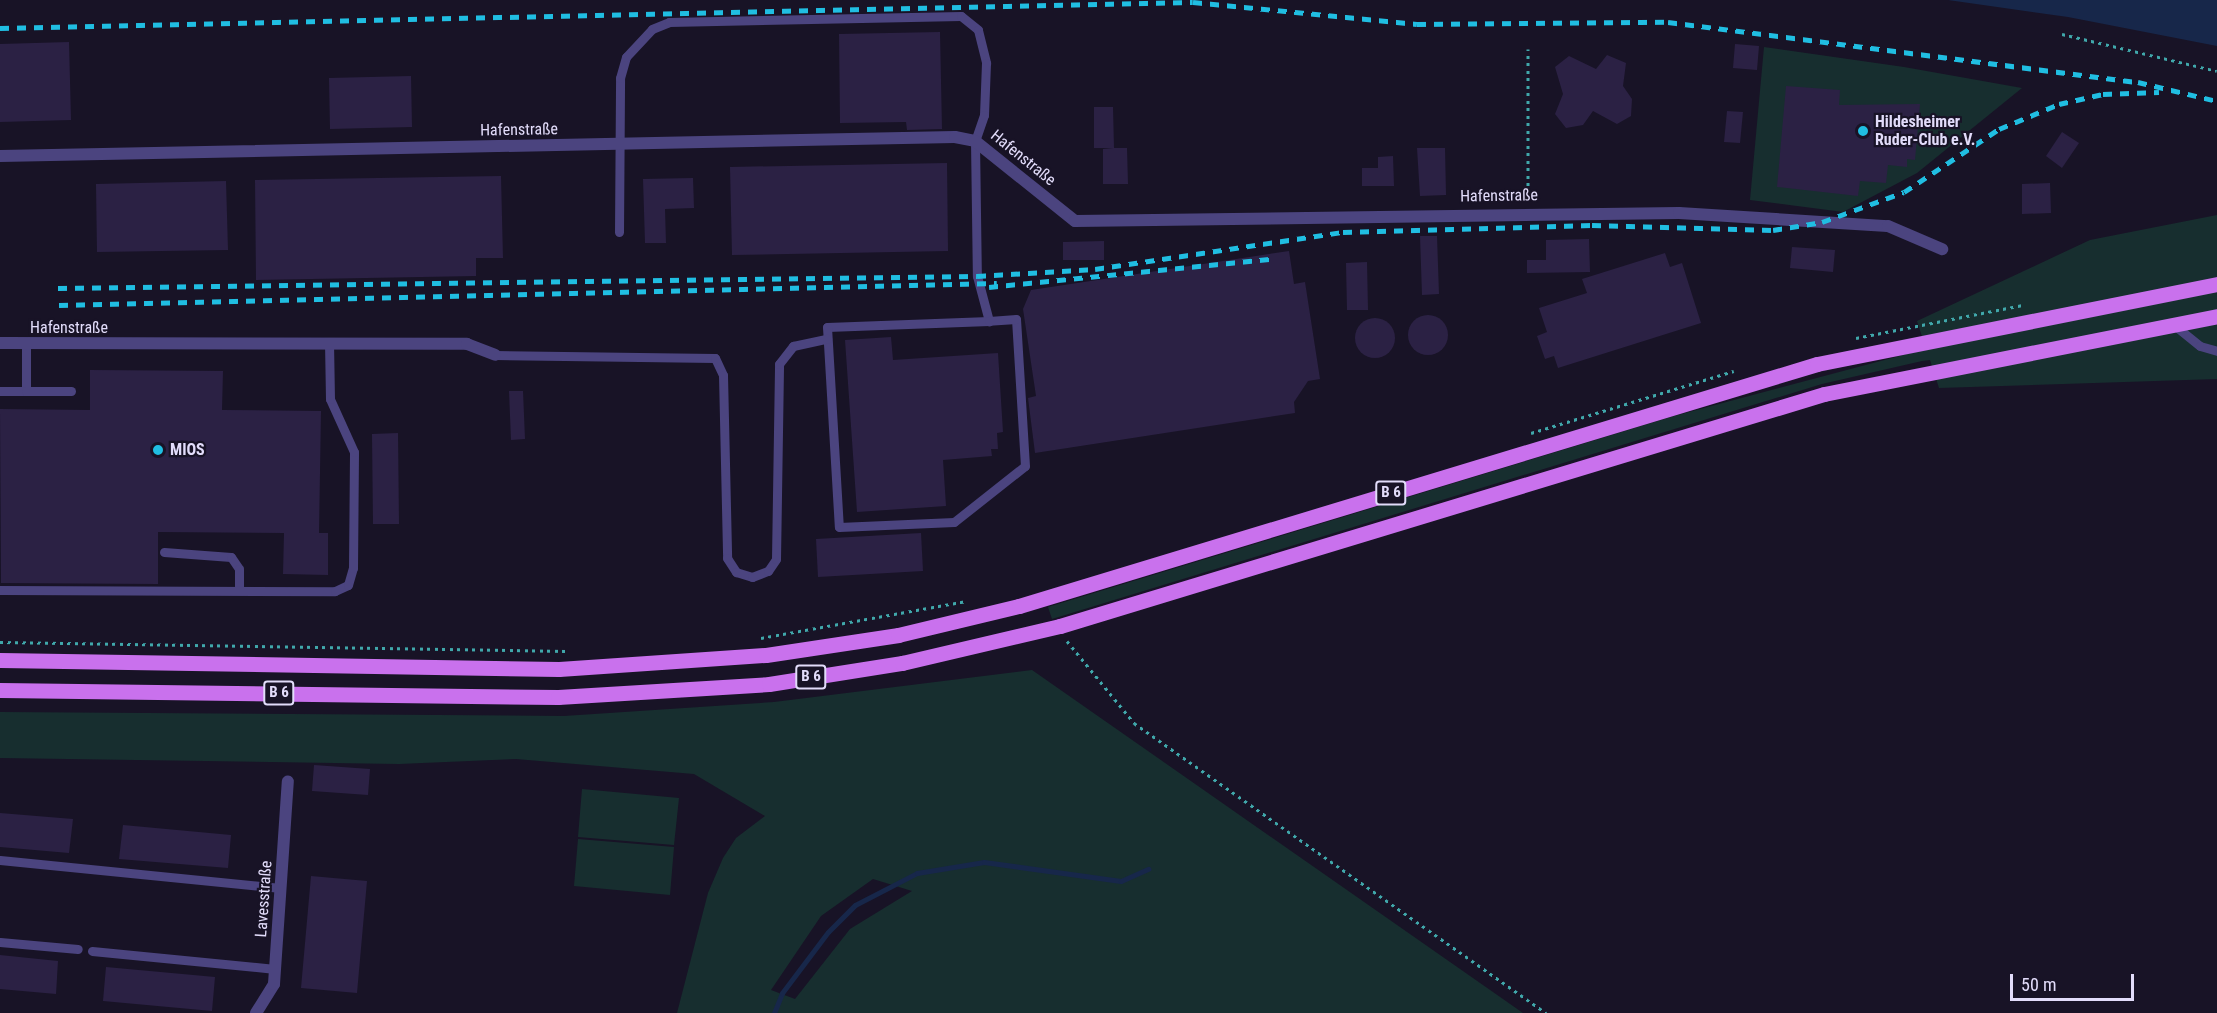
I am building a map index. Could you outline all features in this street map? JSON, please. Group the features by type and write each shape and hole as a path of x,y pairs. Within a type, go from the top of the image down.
{"main road":[{"name":"B 6","path":"0,660 559,669 766,655 898,635 1030,602 1817,364 2217,284"},
{"name":"B 6","path":"0,690 558,697 674,692 902,663 1060,626 1824,394 2217,316"}],"street":[{"name":"Hafenstraße","path":"0,156 620,144 975,141 1075,221 1528,212 1679,213 1888,226 1942,249"},
{"name":"Hafenstraße","path":"0,343 467,344 495,355"},
{"name":"Lavesstraße","path":"256,1013 274,984 288,781"}],"lane":[{"path":"619,232 619,95 626,57 645,35 669,22 948,14 972,22 982,39 987,92 975,141 976,276 989,321"},
{"path":"1016,319 1025,466 954,522 839,527 826,327 989,321 1016,319"},
{"path":"2174,325 2200,346 2217,351"},
{"path":"495,355 715,358 723,375 727,558 736,572 752,577 768,571 776,559 779,364 794,346 827,339"},
{"path":"26,344 26,390"},
{"path":"0,590 335,591 351,579 354,452 330,399 328,344"},
{"path":"0,392 71,391"},
{"path":"165,552 231,557 239,569 239,590"},
{"path":"0,860 281,888"},
{"path":"0,942 78,949"},
{"path":"92,951 275,969"}],"path":[{"path":"2062,34 2217,70"},
{"path":"1528,49 1528,212"},
{"path":"1851,340 2032,303"},
{"path":"1519,436 1742,369"},
{"path":"753,639 972,600"},
{"path":"1060,626 1095,681 1134,723 1546,1013"},
{"path":"0,642 570,651"}],"green space":[{"name":"Hildesheimer Ruder-Club e.V.","path":"1764,47 1904,67 2022,88 1917,173 1843,212 1750,200"},
{"path":"2217,215 2217,379 1939,388 1930,360 1922,361 1822,384 1052,619 1048,607 1674,416 1926,349 1917,321 2090,240"},
{"path":"1032,670 1523,1013 677,1013 708,893 723,858 736,838 765,816 694,774 516,759 399,764 0,758 0,712 564,716 774,702","holes":["873,879 912,891 850,929 795,999 771,990 821,916"]},
{"path":"582,789 679,798 674,845 578,837"},
{"path":"578,839 674,847 670,895 574,886"}],"water":[{"path":"1948,0 2217,0 2217,46 2068,17"}],"building":[{"path":"940,32 942,129 907,130 906,122 840,123 839,34"},
{"path":"69,42 71,120 0,122 0,44"},
{"path":"1735,44 1759,46 1757,70 1733,68"},
{"path":"1607,55 1626,63 1623,86 1632,99 1631,116 1617,124 1593,111 1583,125 1566,128 1555,114 1563,94 1555,67 1569,56 1596,69"},
{"path":"411,76 412,127 330,129 329,78"},
{"path":"1786,86 1840,90 1839,105 1920,104 1915,160 1907,159 1907,167 1888,165 1886,183 1860,181 1858,196 1777,187"},
{"path":"1094,107 1113,107 1114,148 1127,148 1128,184 1103,184 1103,149 1113,148 1094,148"},
{"path":"1727,111 1743,112 1740,143 1724,142"},
{"path":"2062,132 2079,143 2062,168 2046,156"},
{"path":"1417,148 1445,148 1446,195 1420,196"},
{"path":"1393,156 1394,186 1362,186 1362,168 1378,168 1378,157"},
{"path":"947,163 948,251 732,255 730,167"},
{"path":"501,176 503,258 476,258 476,276 256,280 255,180"},
{"path":"693,178 694,208 665,209 666,243 645,243 643,179"},
{"path":"226,181 228,250 97,252 96,184"},
{"path":"2050,183 2051,213 2022,214 2022,184"},
{"path":"1420,236 1437,236 1439,294 1422,295"},
{"path":"1589,239 1590,272 1527,273 1527,260 1546,260 1546,240"},
{"path":"1104,241 1104,260 1063,260 1063,242"},
{"path":"1792,247 1835,250 1833,272 1790,268"},
{"path":"1289,251 1294,284 1305,282 1320,379 1308,381 1294,402 1295,413 1035,453 1028,398 1036,396 1023,309 1031,290"},
{"path":"1665,253 1670,267 1682,263 1701,323 1558,368 1554,356 1545,359 1537,336 1547,332 1539,308 1587,293 1582,279"},
{"path":"1367,262 1368,310 1347,310 1346,263"},
{"path":"1428,315 1442,321 1448,335 1442,349 1428,355 1414,349 1408,335 1414,321"},
{"path":"1375,318 1389,324 1395,338 1389,352 1375,358 1361,352 1355,338 1361,324"},
{"path":"891,337 893,360 998,353 1003,432 997,433 998,449 991,449 992,456 943,460 946,506 857,512 845,340"},
{"path":"90,370 223,371 222,410 321,411 319,533 328,533 328,575 283,574 284,533 158,532 158,584 1,583 0,409 90,410"},
{"path":"509,391 523,391 525,439 511,440"},
{"path":"398,433 399,524 373,524 372,434"},
{"path":"921,533 923,571 818,577 816,539"},
{"path":"314,765 370,769 368,795 312,791"},
{"path":"0,813 73,819 69,853 0,847"},
{"path":"123,825 231,835 228,868 119,859"},
{"path":"311,876 367,881 357,993 301,988"},
{"path":"0,955 58,961 56,994 0,989"},
{"path":"106,967 215,977 212,1011 103,1001"}],"waterway":[{"path":"774,1013 782,993 828,932 855,905 917,873 984,862 1121,881 1148,869"}],"railway":[{"path":"0,28 1193,2 1417,24 1668,22 2138,82 2217,101"},
{"path":"58,288 977,276 1095,269 1343,232 1592,225 1773,230 1822,222 1904,192 1999,129 2059,104 2103,94 2159,92"},
{"path":"989,287 1272,259"},
{"path":"59,305 997,283"}],"place":[{"name":"Hildesheimer Ruder-Club e.V.","path":"1863,131"},
{"name":"MIOS","path":"158,450"}]}
